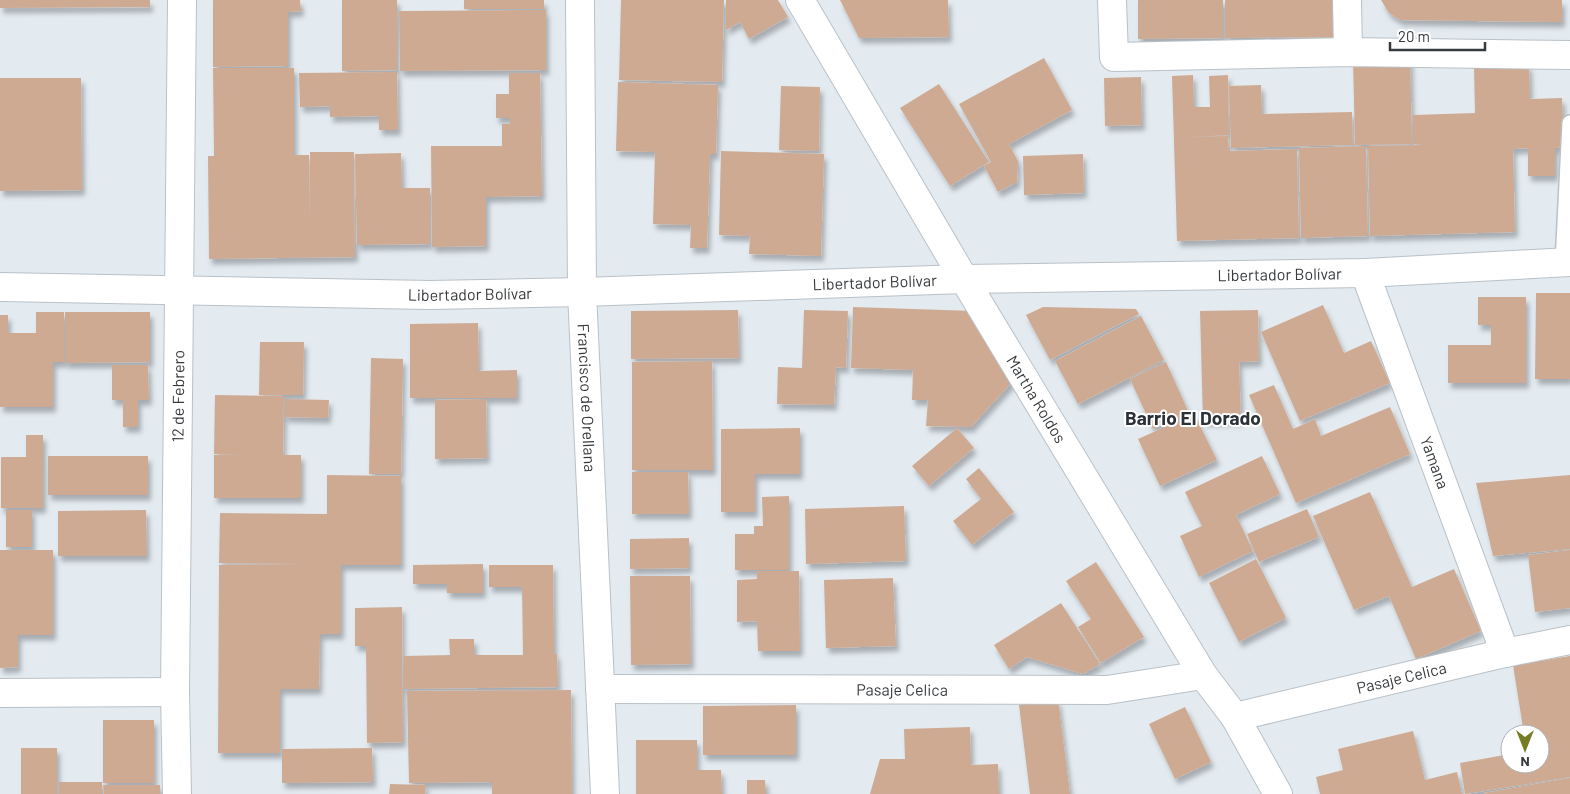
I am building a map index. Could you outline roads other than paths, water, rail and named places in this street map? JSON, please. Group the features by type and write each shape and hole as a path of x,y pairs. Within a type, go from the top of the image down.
{"street":[{"name":"12 de Febrero","path":"177,794 175,692 182,0"},
{"name":"Francisco de Orellana","path":"580,0 582,292 605,794"},
{"name":"Martha Roldos","path":"800,0 964,279 1204,676 1235,717 1278,794"},
{"path":"1112,0 1114,57 1348,52 1570,55"},
{"path":"1347,0 1348,52"},
{"name":"Libertador Bolívar","path":"0,287 430,295 582,292 964,279 1364,272 1566,262"},
{"name":"Yamana","path":"1364,272 1505,653"},
{"name":"Pasaje Celica","path":"1235,717 1505,653 1570,640"},
{"name":"Pasaje Celica","path":"600,689 1107,690 1204,676"},
{"path":"0,693 175,692"}],"lane":[{"path":"1566,262 1570,123"}],"district":[{"name":"Barrio El Dorado","path":"1193,418"}]}
